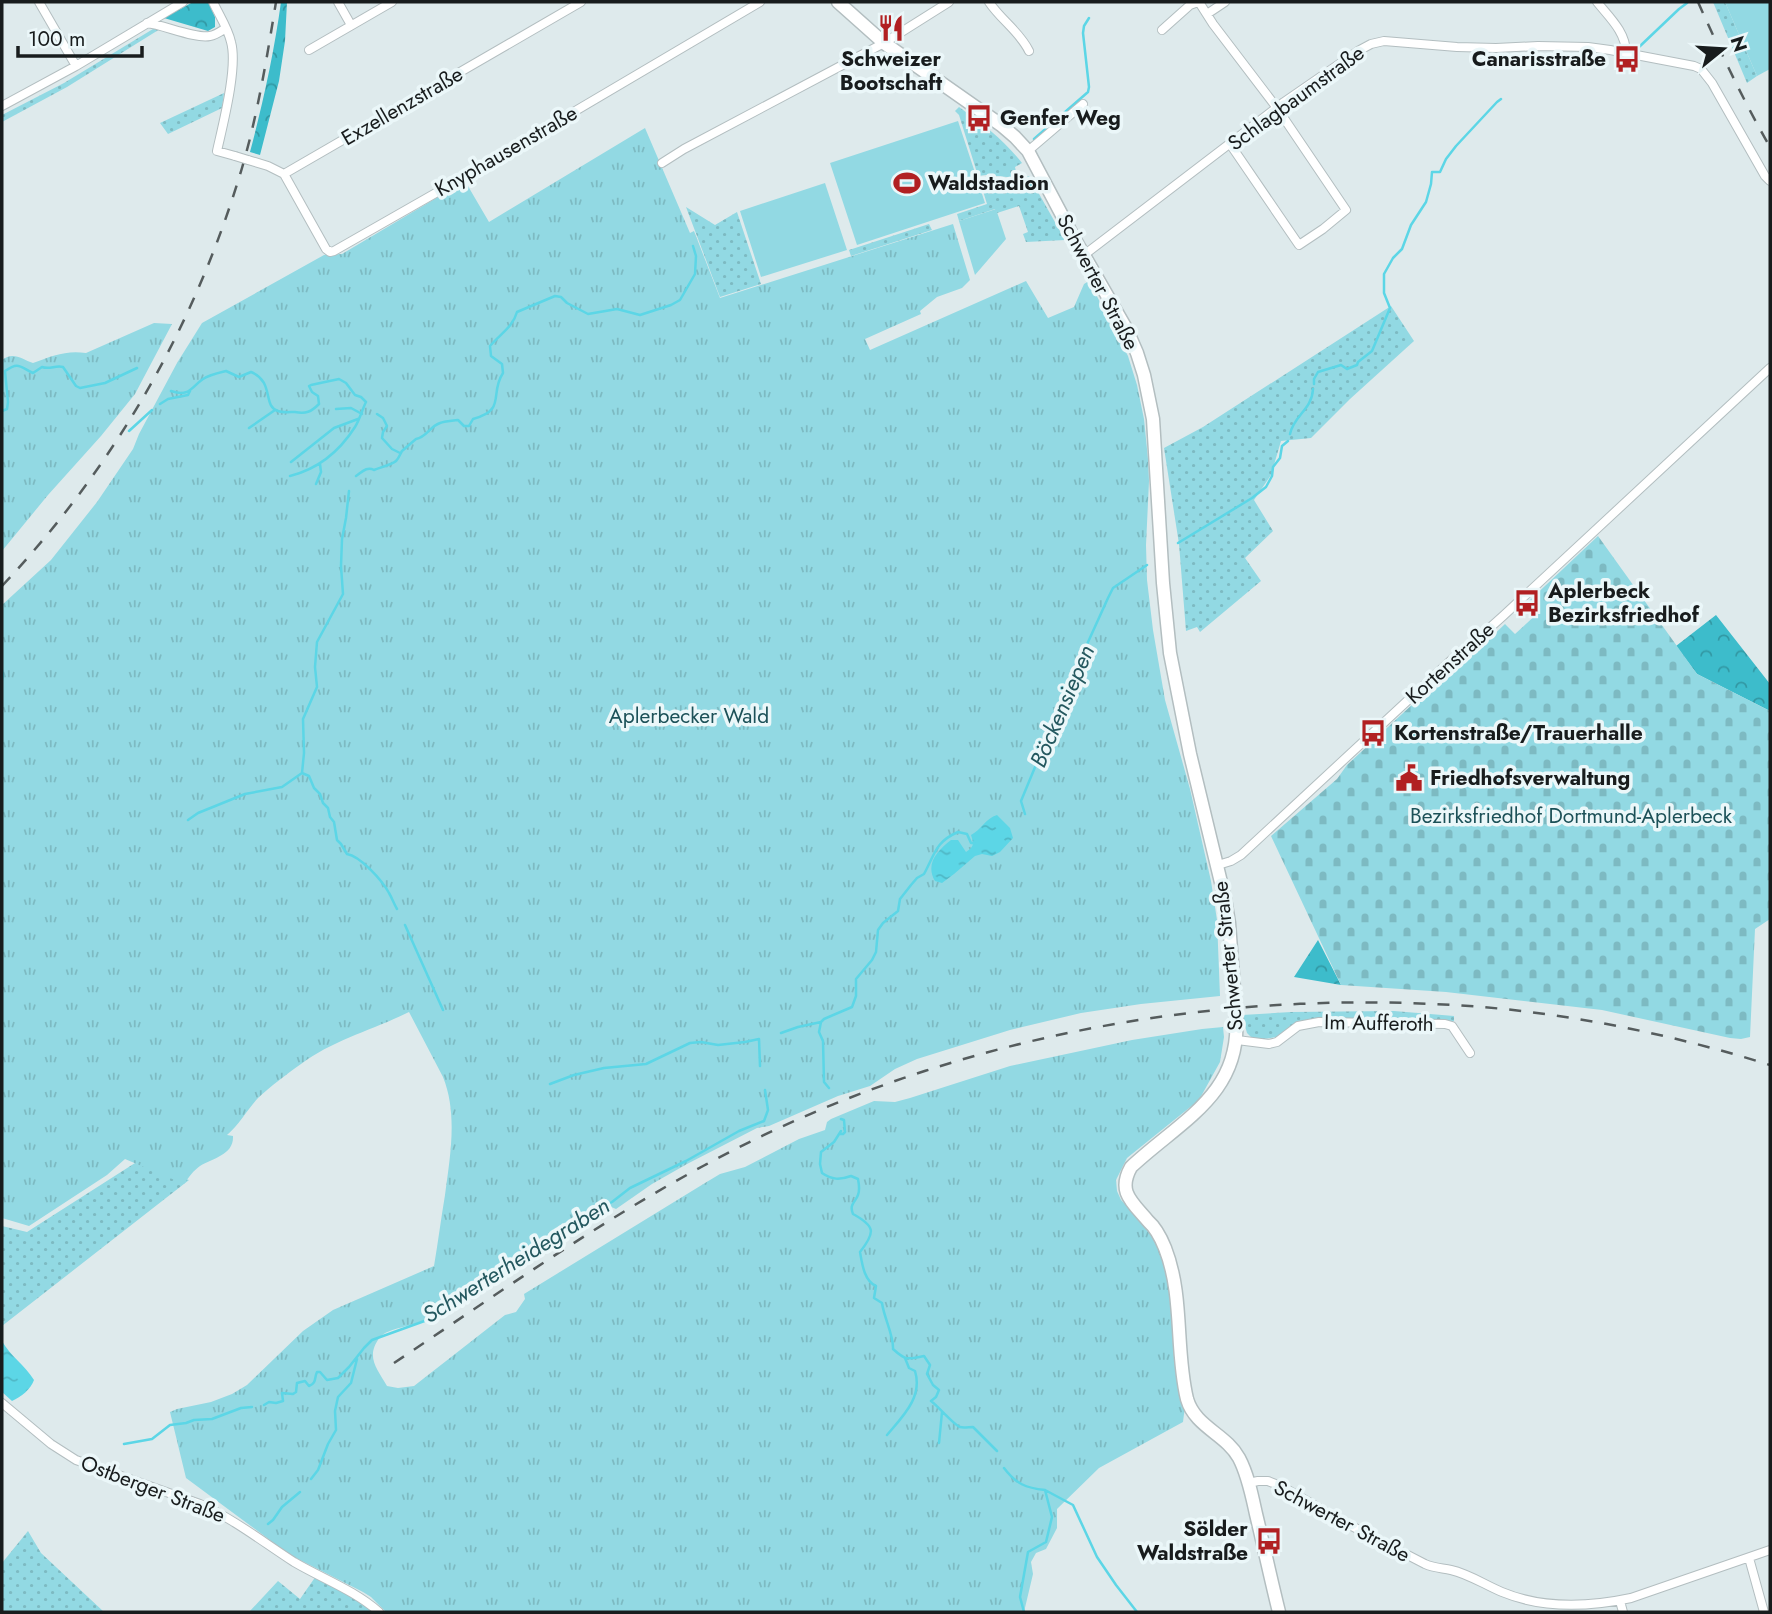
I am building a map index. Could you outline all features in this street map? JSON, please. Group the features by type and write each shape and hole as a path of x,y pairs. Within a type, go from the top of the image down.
{"street":[{"path":"39,2 76,66"},
{"path":"2,106 76,66 183,2"},
{"path":"213,2 231,40 234,58 217,151 268,166 284,174"},
{"path":"338,2 351,25"},
{"path":"309,50 392,2"},
{"name":"Exzellenzstraße","path":"284,174 581,2"},
{"name":"Knyphausenstraße","path":"284,174 326,249 334,251 760,2"},
{"name":"Schwerter Straße","path":"838,2 884,43 1001,125 1028,152 1127,330 1137,353 1150,398 1170,653 1229,923 1237,1040 1230,1066 1216,1091 1131,1167 1125,1182 1128,1198 1158,1234 1171,1263 1188,1402 1197,1418 1236,1453 1248,1483 1268,1481 1283,1487 1348,1525 1425,1564 1452,1570 1513,1595 1565,1609 1620,1601 1645,1594 1770,1550"},
{"path":"662,163 884,43 949,2"},
{"path":"989,2 1025,41 1029,51"},
{"path":"1162,30 1190,5 1198,2 1277,107 1346,210 1299,245 1230,144"},
{"path":"1207,14 1225,2"},
{"path":"1597,2 1620,32 1626,43 1626,52"},
{"path":"146,23 202,36 211,36 226,28"},
{"name":"Schlagbaumstraße","path":"1084,255 1277,107 1358,51 1384,41 1457,47 1588,47 1694,66 1701,69 1712,83 1770,181"},
{"path":"1028,152 1083,104"},
{"name":"Kortenstraße","path":"1218,865 1241,855 1770,368"},
{"name":"Im Aufferoth","path":"1237,1040 1269,1044 1298,1026 1319,1022 1445,1024 1452,1026 1470,1053"},
{"name":"Ostberger Straße","path":"2,1403 63,1453 218,1511 297,1563 354,1593 379,1612"},
{"path":"1248,1483 1279,1612"},
{"path":"1749,1558 1764,1612"},
{"path":"1620,1601 1623,1612"}],"green space":[{"path":"193,2 208,2 215,17 215,27 208,31 164,18"},
{"path":"281,2 287,2 285,41 279,81 260,155 250,152 268,78"},
{"path":"1713,2 1725,2 1757,76 1747,83"},
{"path":"1725,2 1770,2 1770,69 1757,76"},
{"path":"153,29 160,29 67,87 2,122 2,115 64,83"},
{"path":"224,93 222,108 168,134 160,123"},
{"path":"959,107 993,133 1022,163 1015,167 1017,178 978,176 959,115 955,111"},
{"name":"Waldstadion","path":"958,121 985,203 857,245 830,163"},
{"name":"Aplerbecker Wald","path":"645,128 690,233 694,231 720,298 953,224 970,280 962,288 937,297 920,311 921,314 865,339 870,350 1026,281 1048,318 1074,307 1084,284 1089,281 1128,356 1144,419 1149,481 1147,580 1153,630 1165,700 1190,789 1211,881 1217,920 1220,996 1081,1013 1010,1030 917,1059 895,1069 870,1086 838,1096 769,1126 757,1128 652,1184 616,1209 609,1206 433,1315 384,1334 373,1351 374,1362 387,1386 414,1386 505,1315 516,1312 525,1299 524,1294 720,1174 745,1167 799,1139 825,1130 831,1119 874,1101 895,1102 1010,1066 1132,1040 1223,1027 1220,1062 1199,1100 1127,1158 1116,1180 1121,1200 1150,1229 1164,1252 1185,1406 1183,1422 1099,1468 1057,1509 1057,1528 1046,1549 1036,1553 1031,1562 1033,1574 1024,1612 386,1612 363,1592 290,1555 186,1478 170,1412 232,1394 247,1385 303,1331 333,1310 434,1266 451,1151 452,1121 443,1077 409,1012 326,1048 285,1076 258,1098 227,1135 233,1136 230,1148 198,1168 184,1184 125,1159 107,1175 29,1226 2,1218 2,605 51,560 97,502 133,449 177,363 202,323 324,255 342,254 465,181 489,222"},
{"path":"1029,176 1065,240 1026,242 1023,234 1028,232 1019,206 997,213 995,209 959,221 957,214 987,204 979,178 1018,181"},
{"path":"825,183 847,250 761,277 740,211"},
{"path":"686,207 715,225 737,212 761,284 720,297"},
{"path":"996,209 1006,239 975,275 959,221"},
{"path":"929,224 932,230 851,256 849,250"},
{"path":"1391,306 1414,341 1311,438 1281,441 1271,475 1254,500 1273,531 1245,558 1261,581 1200,632 1197,627 1186,631 1179,544 1164,448 1203,427"},
{"path":"154,323 172,324 135,394 2,551 2,360 14,356 33,363 65,353 86,353"},
{"name":"Bezirksfriedhof Dortmund-Aplerbeck","path":"1598,536 1697,674 1770,711 1770,919 1755,929 1750,1037 1730,1038 1602,1010 1446,992 1341,985 1271,836 1337,779 1347,765 1470,651 1483,645 1505,624 1515,634 1539,612 1529,601"},
{"path":"1716,615 1770,684 1770,711 1697,674 1676,646"},
{"path":"1318,940 1341,985 1294,977"},
{"path":"1394,1011 1454,1016 1454,1021 1308,1020 1295,1024 1277,1037 1264,1039 1252,1038 1247,1033 1242,1015 1291,1012"},
{"path":"135,1163 189,1180 2,1326 2,1226 27,1232"},
{"path":"28,1531 41,1553 104,1612 2,1612 2,1563"},
{"path":"316,1576 377,1612 249,1612 278,1581 300,1599"}],"water":[{"name":"Böckensiepen","path":"997,815 1010,828 1013,838 1000,852 992,856 975,856 942,883 935,881 932,863 941,849 951,840 958,840 966,852 973,845 971,835"},
{"path":"2,1341 34,1380 31,1387 12,1401 2,1392"}],"waterway":[{"name":"Böckensiepen","path":"1638,48 1687,3"},
{"path":"1034,139 1088,92 1083,33 1089,18"},
{"name":"Böckensiepen","path":"1314,384 1318,372 1341,365 1347,369 1357,365 1372,351 1390,308 1384,293 1384,274 1402,249 1411,225 1426,202 1432,172 1440,172 1456,146 1501,99"},
{"path":"356,476 367,469 374,470 394,462 402,451 436,425 458,420 464,426 469,426 473,419 490,411 494,406 503,373 502,364 491,356 490,346 509,326 517,312 555,296 588,314 617,309 640,315 671,305 680,300 695,274 696,256 693,246"},
{"path":"2,411 7,409 8,402 5,371 13,366 33,373 42,367 63,367 80,388 105,383 137,368"},
{"path":"171,391 189,391 205,378 226,371 239,377 251,372 263,382 273,408 282,412 302,413 311,411 319,404 318,396 309,386 339,379 346,383 355,395 366,402 355,427 327,458 310,469 290,476"},
{"name":"Böckensiepen","path":"1290,434 1295,422 1310,402 1313,389"},
{"path":"160,404 168,399 188,395 190,391"},
{"path":"336,409 351,408 362,414"},
{"path":"129,431 152,410"},
{"path":"249,428 275,410"},
{"path":"377,414 387,426 382,438 400,453"},
{"path":"291,462 334,428 358,419"},
{"name":"Böckensiepen","path":"1178,543 1266,487 1273,467 1280,458 1282,446 1288,441"},
{"path":"316,484 321,472 320,464"},
{"path":"188,820 198,813 245,794 282,787 302,773 303,719 317,687 317,642 343,594 342,539 349,491"},
{"name":"Böckensiepen","path":"1025,814 1021,801 1108,598 1113,588 1147,565"},
{"path":"2,670 2,680"},
{"path":"302,773 309,776 328,808 337,840 347,854 358,859 376,875 397,909"},
{"name":"Böckensiepen","path":"829,1088 824,1082 823,1041 819,1032 821,1022 852,1007 856,996 856,979 876,952 878,930 898,911 900,899 917,878 924,874 940,844 958,832 967,834 971,843 974,843"},
{"path":"405,925 443,1010"},
{"name":"Schwerterheidegraben","path":"781,1033 821,1022"},
{"path":"550,1084 604,1068 646,1064 690,1043 701,1042 718,1045 759,1039 760,1066"},
{"name":"Schwerterheidegraben","path":"264,1405 283,1401 282,1393 293,1394 296,1392 297,1383 305,1381 309,1386 312,1385 317,1372 327,1380 338,1378 372,1340 430,1319 514,1260 612,1202 630,1188 739,1131 764,1121 768,1110 765,1090"},
{"path":"840,1134 845,1132 844,1120 841,1119"},
{"name":"Böckensiepen","path":"841,1131 834,1142 821,1152 822,1173 833,1178 851,1176 858,1179 859,1193 852,1211 866,1222 871,1230 869,1239 860,1252 866,1276 876,1286 874,1298 882,1303 893,1349 907,1358 924,1356 930,1365 927,1374 939,1390 931,1401 958,1426 973,1427 997,1451"},
{"path":"887,1435 914,1398 917,1380 915,1371 909,1368 905,1358"},
{"path":"311,1479 318,1470 336,1430 335,1411 338,1397 351,1383 357,1359"},
{"name":"Schwerterheidegraben","path":"124,1444 152,1439 170,1425 212,1419 241,1408 252,1407"},
{"path":"939,1443 942,1412"},
{"name":"Böckensiepen","path":"1004,1468 1022,1484 1045,1490 1052,1517 1046,1542 1028,1552 1020,1597 1024,1612"},
{"path":"1045,1490 1073,1505 1097,1557 1137,1612"},
{"path":"268,1524 282,1507 300,1492"}],"railway":[{"path":"2,586 81,492 115,443 147,391 201,283 223,226 248,147 276,2"},
{"path":"1698,2 1770,147"},
{"path":"394,1363 625,1211 705,1165 795,1121 888,1083 984,1053 1082,1030 1181,1014 1281,1005 1382,1003 1482,1007 1555,1015 1628,1028 1770,1065"}],"place":[{"name":"Schweizer Bootschaft","path":"891,28"},
{"name":"Canarisstraße","path":"1627,59"},
{"name":"Genfer Weg","path":"979,118"},
{"name":"Waldstadion","path":"907,183"},
{"name":"Aplerbeck Bezirksfriedhof","path":"1527,603"},
{"name":"Kortenstraße/Trauerhalle","path":"1373,733"},
{"name":"Friedhofsverwaltung","path":"1409,778"},
{"name":"Sölder Waldstraße","path":"1269,1541"}]}
